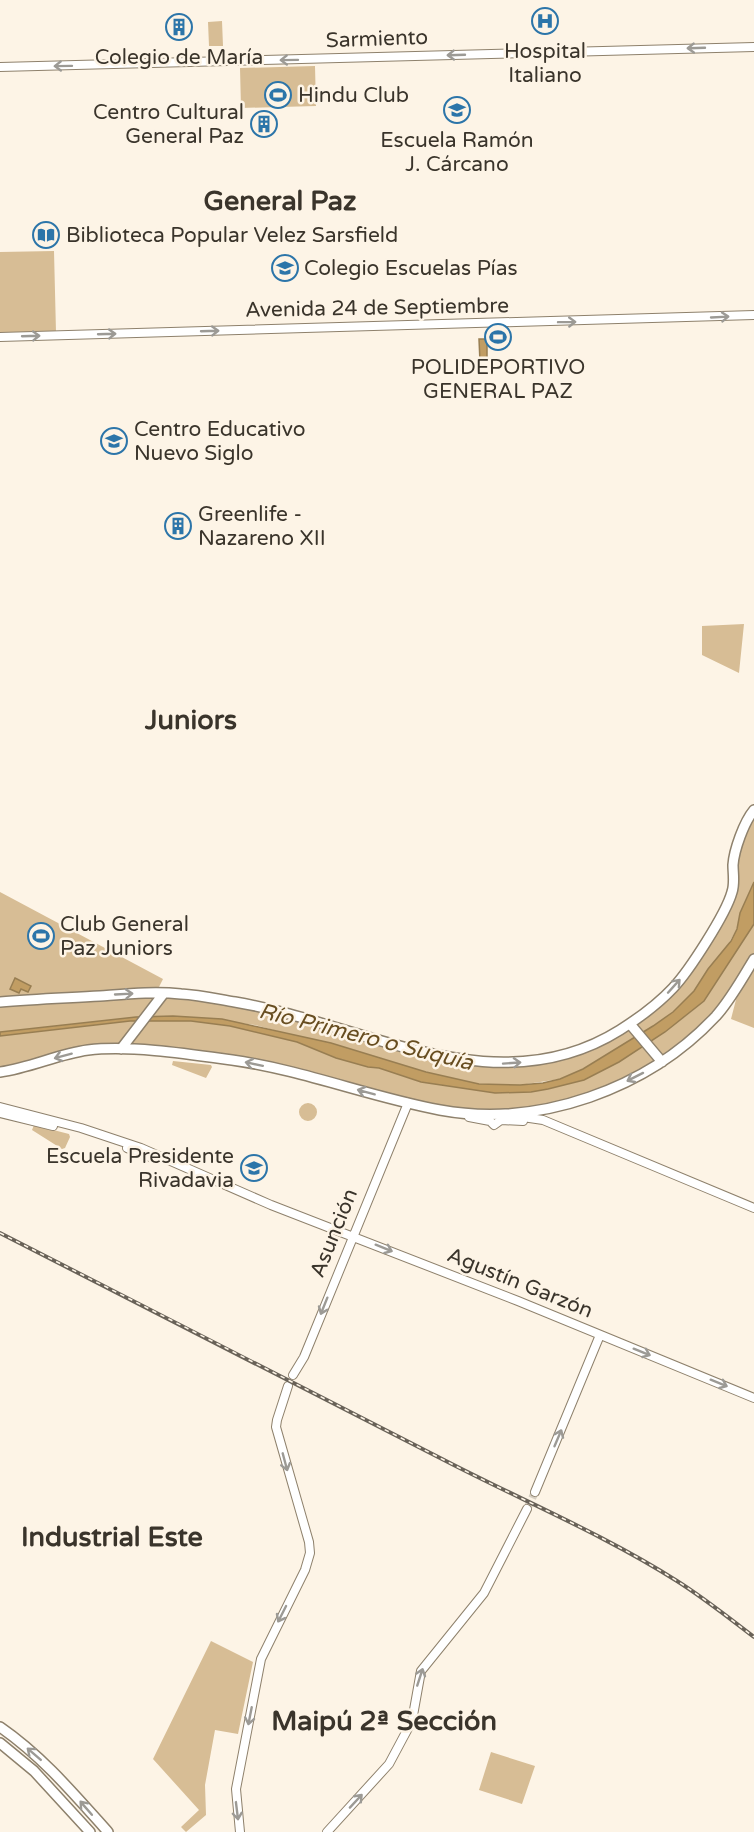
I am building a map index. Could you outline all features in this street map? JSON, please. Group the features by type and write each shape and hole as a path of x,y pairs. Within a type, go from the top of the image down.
{"main road":[{"name":"Sarmiento","path":"0,68 754,46"},
{"name":"Avenida 24 de Septiembre","path":"0,337 754,315"},
{"path":"0,1002 162,996 237,1002 447,1057 497,1064 535,1061 577,1052 633,1027 677,983 726,907 733,888 735,857 746,822 754,810"},
{"path":"499,1114 546,1109 584,1099 638,1076 694,1037 717,1015 728,1002 754,959"},
{"path":"122,1048 162,996"},
{"path":"633,1027 660,1060"},
{"path":"0,1072 86,1050 122,1048 234,1060 486,1120 494,1125 501,1120 525,1121 585,1138"},
{"name":"Asunción","path":"293,1376 304,1357 352,1235 408,1103"},
{"name":"Agustín Garzón","path":"0,1107 81,1128 141,1148 271,1205 352,1235 754,1398"},
{"path":"448,1112 537,1118 754,1208"},
{"name":"Agustín Garzón","path":"0,1113 105,1140 179,1168 258,1202 271,1205"},
{"path":"535,1492 600,1335"},
{"path":"240,1832 236,1789 261,1659 310,1553 309,1542 276,1427 288,1386"},
{"path":"327,1832 389,1764 412,1721 421,1671 484,1593 527,1509"},
{"path":"0,1727 52,1770 108,1832"},
{"path":"0,1743 34,1771 90,1832"},
{"path":"72,1811 96,1832"}],"shaded area":[{"path":"222,21 223,46 209,46 208,22"},
{"name":"Hindu Club","path":"315,66 316,106 241,108 240,68"},
{"path":"54,251 56,332 0,332 0,252"},
{"path":"479,339 487,339 487,361 480,362"},
{"path":"744,624 739,673 702,655 702,626"},
{"path":"754,810 754,882 740,913 737,929 723,953 708,969 694,991 673,1012 583,1069 560,1079 520,1085 479,1084 426,1072 331,1043 255,1025 201,1018 136,1017 0,1032 0,1002 180,993 497,1064 592,1046 665,996 726,907 733,865"},
{"path":"754,882 754,924 704,1001 665,1032 619,1062 584,1080 548,1089 495,1093 421,1082 379,1068 336,1058 297,1042 230,1026 191,1021 130,1021 0,1036 0,1032 136,1017 173,1016 222,1019 331,1043 426,1072 479,1084 543,1083 560,1079 583,1069 673,1012 694,991 708,969 731,941"},
{"name":"Club General Paz Juniors","path":"0,892 163,979 159,987 0,998"},
{"path":"754,924 754,959 723,1007 649,1070 565,1104 465,1113 254,1064 106,1049 0,1072 0,1036 130,1021 191,1021 230,1026 297,1042 336,1058 379,1068 421,1082 495,1093 548,1089 584,1080 598,1073 654,1039 686,1016 704,1001"},
{"path":"754,965 754,1028 731,1019 739,988"},
{"path":"15,978 31,986 28,992 21,989 19,993 10,989"},
{"path":"173,1061 211,1065 212,1067 206,1078 172,1065"},
{"path":"308,1103 314,1106 317,1112 314,1118 308,1121 302,1118 299,1112 302,1106"},
{"path":"34,1125 69,1134 65,1148 62,1149 32,1130"},
{"path":"211,1641 253,1662 238,1734 215,1730 205,1785 206,1815 186,1832 181,1827 199,1810 153,1759"},
{"path":"491,1752 535,1766 522,1804 479,1790"}],"tunnel":[{"path":"527,1509 535,1492"}],"railway":[{"path":"0,1233 620,1548 687,1588 754,1637"}],"place":[{"name":"Hospital Italiano","path":"545,21"},
{"name":"Colegio de María","path":"179,27"},
{"name":"Hindu Club","path":"278,95"},
{"name":"Escuela Ramón J. Cárcano","path":"457,110"},
{"name":"Centro Cultural General Paz","path":"264,124"},
{"name":"Biblioteca Popular Velez Sarsfield","path":"46,235"},
{"name":"Colegio Escuelas Pías","path":"285,268"},
{"name":"POLIDEPORTIVO GENERAL PAZ","path":"498,337"},
{"name":"Centro Educativo Nuevo Siglo","path":"114,441"},
{"name":"Greenlife - Nazareno XII","path":"178,526"},
{"name":"Club General Paz Juniors","path":"41,936"},
{"name":"Escuela Presidente Rivadavia","path":"254,1168"}],"district":[{"name":"General Paz","path":"280,201"},
{"name":"Juniors","path":"191,720"},
{"name":"Industrial Este","path":"112,1537"},
{"name":"Maipú 2ª Sección","path":"384,1721"}],"water label":[{"name":"Río Primero o Suquía","path":"366,1037"}]}
